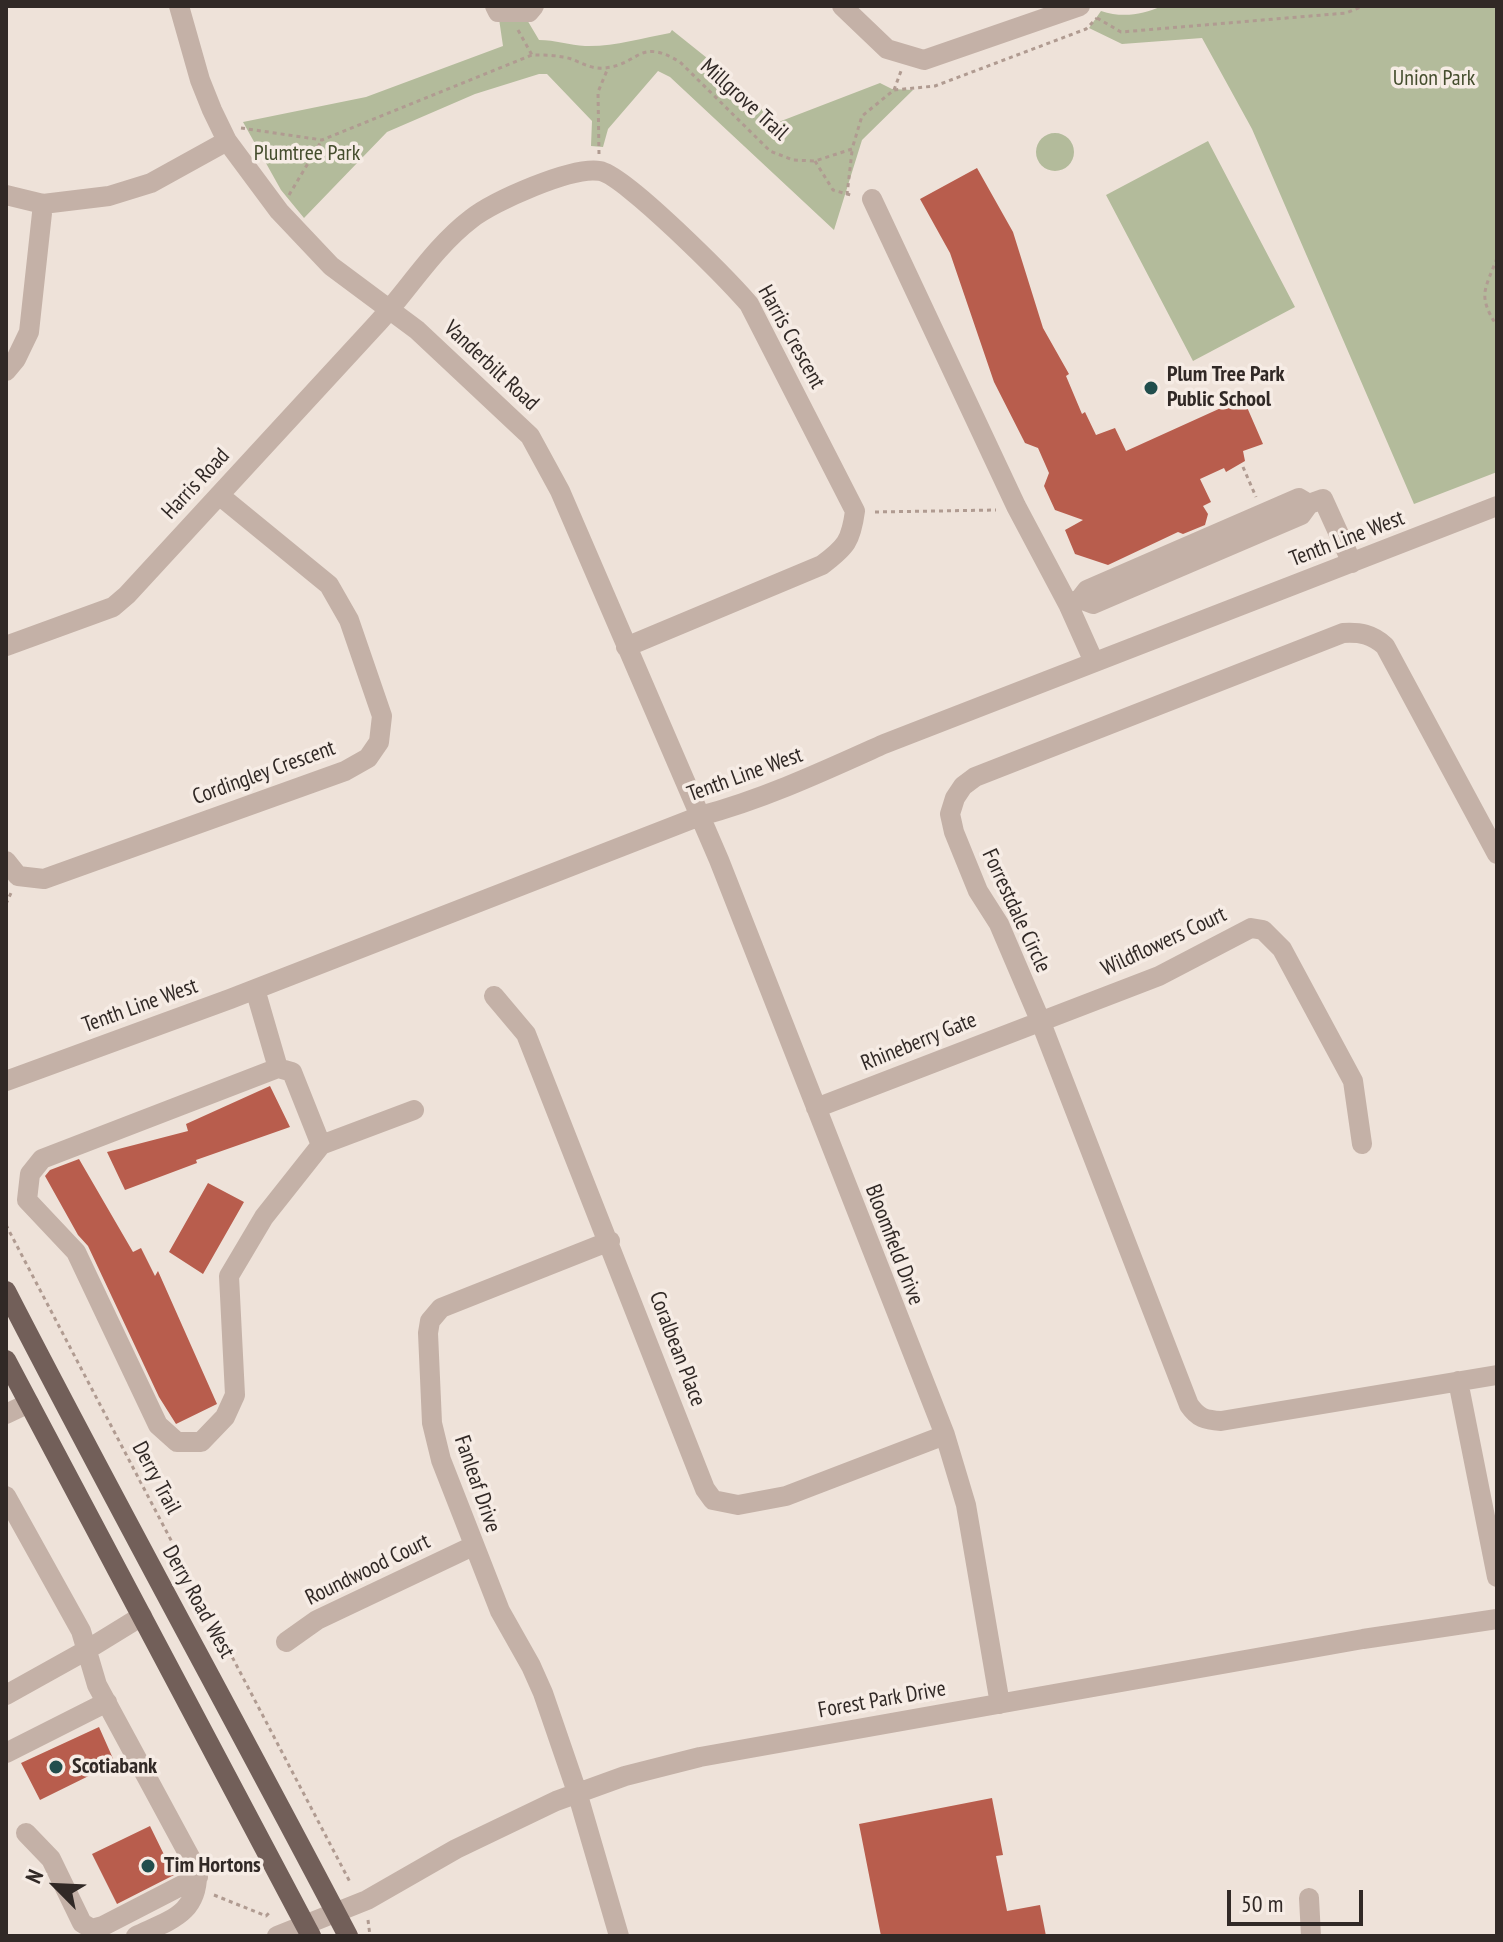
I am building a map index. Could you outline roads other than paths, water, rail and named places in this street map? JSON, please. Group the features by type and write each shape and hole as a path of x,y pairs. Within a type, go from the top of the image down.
{"main road":[{"name":"Derry Road West","path":"6,1291 116,1504 348,1936"},
{"path":"6,1360 308,1930"}],"street":[{"name":"Vanderbilt Road","path":"179,6 200,80 224,133 279,211 331,266 417,330 530,436 560,491 700,816"},
{"path":"502,10 529,12 534,6"},
{"path":"842,6 887,49 924,60 1080,6"},
{"path":"6,195 43,204 109,196 151,183 224,133"},
{"name":"Harris Crescent","path":"391,309 453,233 490,205 574,172 599,171 625,184 749,304 855,511 852,531 844,548 822,565 626,647"},
{"path":"872,199 1016,506 1074,602 1094,662"},
{"path":"6,371 16,359 29,332 43,204"},
{"name":"Harris Road","path":"6,646 113,607 127,595 391,309"},
{"name":"Cordingley Crescent","path":"6,861 18,876 44,879 345,771 368,758 379,742 382,716 349,620 329,585 311,567 219,495"},
{"path":"1074,602 1087,590 1299,498 1309,504"},
{"path":"1074,602 1093,604 1301,515 1309,504 1323,499 1352,563"},
{"name":"Tenth Line West","path":"6,1081 255,989 700,816 735,807 884,744 1497,506"},
{"name":"Forrestdale Circle","path":"1497,854 1385,646 1368,634 1343,633 975,777 963,786 950,814 978,891 999,924 1040,1020 1189,1405 1197,1416 1207,1421 1221,1421 1497,1375"},
{"name":"Bloomfield Drive","path":"700,816 945,1435 966,1505 1000,1704"},
{"name":"Wildflowers Court","path":"1040,1020 1159,976 1251,928 1263,930 1282,949 1353,1081 1362,1144"},
{"path":"255,989 278,1068"},
{"name":"Coralbean Place","path":"494,996 526,1034 705,1489 713,1500 738,1505 786,1496 945,1435"},
{"name":"Rhineberry Gate","path":"816,1108 1040,1020"},
{"path":"321,1145 292,1072 278,1068 42,1159 30,1174 27,1200 76,1252 158,1425 177,1442 201,1442 225,1417 235,1395 229,1276 264,1217 321,1145 414,1110"},
{"name":"Fanleaf Drive","path":"610,1241 441,1308 430,1321 428,1333 432,1423 441,1460 500,1611 543,1693 577,1792 619,1936"},
{"path":"1458,1381 1497,1577"},
{"path":"6,1414 29,1403"},
{"path":"6,1496 81,1631 97,1685 197,1870 198,1886 194,1901 179,1915 136,1936"},
{"name":"Roundwood Court","path":"286,1642 317,1620 473,1546"},
{"path":"6,1695 142,1616"},
{"name":"Forest Park Drive","path":"277,1936 308,1930 336,1912 367,1900 514,1819 577,1792 625,1776 700,1757 1363,1639 1497,1619"},
{"path":"6,1753 107,1702"},
{"path":"26,1833 51,1859 82,1923 92,1929 198,1877"},
{"path":"1309,1898 1311,1936"}],"place":[{"name":"Plum Tree Park Public School","path":"1151,388"},
{"name":"Scotiabank","path":"56,1767"},
{"name":"Tim Hortons","path":"148,1866"}],"park label":[{"name":"Union Park","path":"1434,79"},
{"name":"Plumtree Park","path":"307,154"}]}
